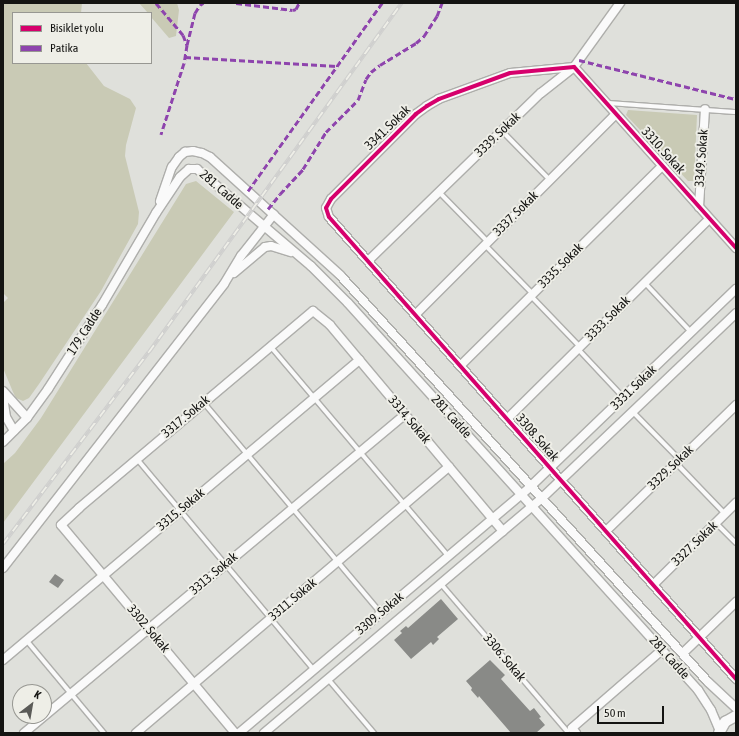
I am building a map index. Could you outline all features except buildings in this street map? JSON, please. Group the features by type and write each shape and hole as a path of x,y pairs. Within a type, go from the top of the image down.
{"street":[{"name":"3339. Sokak","path":"368,261 541,93 574,67 620,3"},
{"name":"3310. Sokak","path":"574,67 736,248"},
{"name":"3341. Sokak","path":"326,208 331,199 416,114 439,99 510,74 574,67"},
{"name":"3349. Sokak","path":"699,207 706,109"},
{"name":"3337. Sokak","path":"415,315 616,114"},
{"name":"281. Cadde","path":"156,213 175,162 182,154 193,151 202,152 210,157 340,275 683,653 736,708"},
{"name":"3335. Sokak","path":"460,366 662,166"},
{"name":"281. Cadde","path":"156,213 184,173 189,169 194,168 200,171 296,254 348,303 662,650 705,699 719,732"},
{"name":"3308. Sokak","path":"326,208 330,217 415,315 736,679"},
{"name":"179. Cadde","path":"3,442 27,418 41,399 102,305 156,213"},
{"path":"3,568 224,284 241,256 274,214"},
{"name":"3333. Sokak","path":"507,419 709,219"},
{"path":"224,284 265,247 271,246 296,254"},
{"name":"3331. Sokak","path":"521,494 624,398 736,289"},
{"name":"3317. Sokak","path":"61,525 72,513 313,310"},
{"name":"3314. Sokak","path":"313,310 330,325 503,531"},
{"name":"3331. Sokak","path":"532,507 562,481 736,313"},
{"name":"3315. Sokak","path":"3,660 359,360"},
{"path":"3,392 27,418"},
{"path":"3,396 6,417 14,431"},
{"name":"3329. Sokak","path":"606,532 736,405"},
{"name":"3313. Sokak","path":"24,733 405,414"},
{"name":"3311. Sokak","path":"136,733 449,467"},
{"name":"3309. Sokak","path":"239,733 521,494"},
{"name":"3327. Sokak","path":"653,584 736,503"},
{"name":"3309. Sokak","path":"264,733 532,507"},
{"name":"3302. Sokak","path":"61,525 235,733"},
{"path":"683,653 736,602"},
{"path":"571,732 662,650"},
{"path":"719,732 725,722 736,716"}],"lane":[{"path":"606,103 736,112"},
{"path":"502,131 550,180"},
{"path":"439,192 487,243 624,398"},
{"path":"645,283 691,332"},
{"path":"270,346 448,556"},
{"path":"204,402 381,613"},
{"path":"633,412 725,514"},
{"path":"137,459 314,670"},
{"path":"716,523 736,543"},
{"name":"3306. Sokak","path":"441,584 571,732"},
{"path":"27,640 104,733"},
{"path":"328,679 374,733"}],"green space":[{"path":"3,3 82,3 81,12 12,12 12,64 87,64 104,86 130,99 136,108 126,145 125,156 139,212 138,224 101,291 39,384 29,398 23,401 16,398 3,368 3,303 8,298 3,293"},
{"path":"139,3 177,3 179,10 176,36 169,38 152,18 152,12 147,12"},
{"path":"628,110 697,115 694,181 688,181 626,115"},
{"path":"196,181 234,212 3,523 3,464 15,453 41,418 186,184"}],"railway":[{"path":"3,544 149,352 402,3"}],"marked path":[{"path":"156,3 183,35 187,45 184,63 161,134"},
{"path":"187,45 195,13 203,3"},
{"path":"236,3 293,10 296,9 299,3"},
{"path":"248,191 382,3"},
{"path":"268,209 303,169 326,132 358,100 366,79 371,72 416,43 424,36 437,16 442,3"},
{"path":"185,57 337,66"},
{"path":"579,60 736,99"}],"cycle path":[{"path":"736,248 574,67 510,73 439,99 416,114 331,199 326,208 329,217 736,679"}]}
